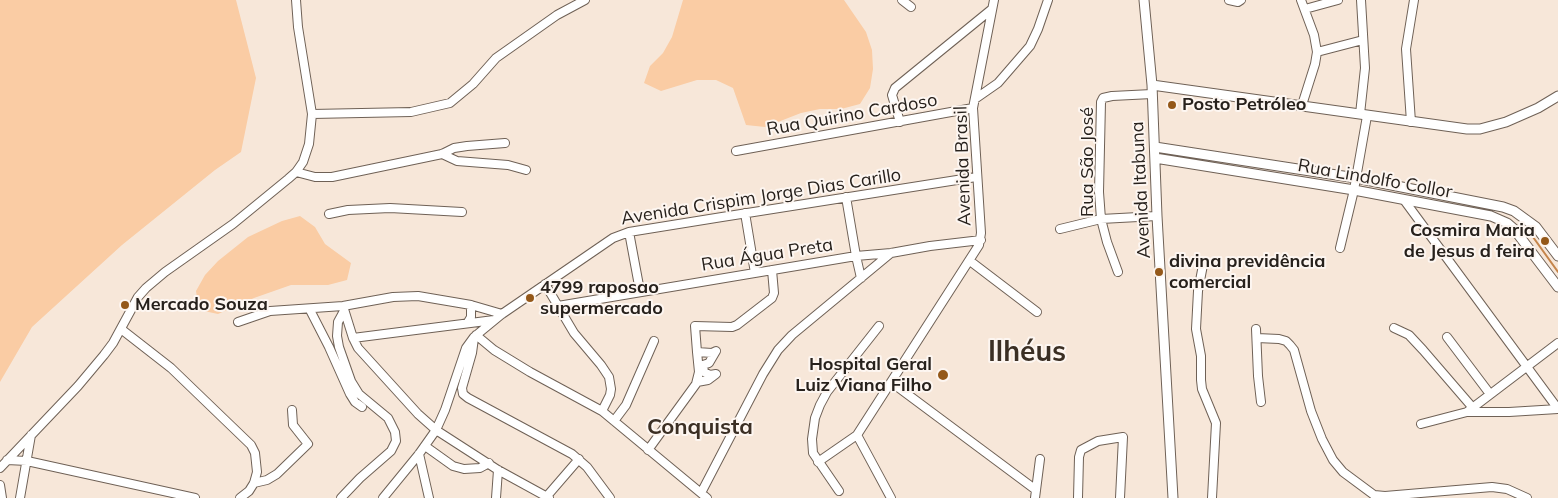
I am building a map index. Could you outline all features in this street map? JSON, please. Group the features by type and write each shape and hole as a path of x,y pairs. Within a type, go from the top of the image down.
{"main road":[{"name":"Avenida Itabuna","path":"1144,0 1152,90 1173,498"},
{"path":"1152,90 1302,105 1449,128 1480,129 1506,122 1538,108 1558,96"},
{"name":"Rua Lindolfo Collor","path":"1155,147 1356,178 1514,211 1536,227 1558,256"},
{"name":"Rua Lindolfo Collor","path":"1155,158 1354,190 1491,216 1504,221 1514,229 1558,287"}],"street":[{"path":"0,468 104,355 121,329 138,297 146,288 165,272 233,224 296,172 303,162 309,144 312,114 298,27 296,0"},
{"path":"312,114 411,112 450,103 473,84 496,58 557,15 585,0"},
{"path":"902,0 911,7"},
{"name":"Avenida Brasil","path":"857,435 970,261 981,240 973,108 994,0"},
{"path":"975,99 998,83 1030,46 1048,0"},
{"path":"1230,0 1238,2 1241,0"},
{"path":"1301,0 1314,35 1317,52 1302,105"},
{"path":"1304,10 1338,0"},
{"path":"1340,248 1354,190 1364,115 1365,68 1361,0"},
{"path":"1412,122 1406,49 1414,0"},
{"path":"900,122 892,95 895,88 992,8"},
{"path":"1317,52 1363,40"},
{"name":"Rua São José","path":"1118,272 1101,219 1101,100 1112,96 1152,90"},
{"name":"Rua Quirino Cardoso","path":"736,151 973,108"},
{"path":"296,172 315,177 332,176 442,154 454,148 506,143"},
{"path":"442,154 457,161 511,165 526,170"},
{"name":"Avenida Crispim Jorge Dias Carillo","path":"383,498 436,430 445,410 466,348 475,336 502,314 613,238 628,232 976,177"},
{"path":"846,197 856,256 862,278"},
{"path":"1404,200 1558,409"},
{"path":"329,214 348,210 390,208 462,212"},
{"path":"744,213 754,273"},
{"path":"1060,229 1101,219 1157,216"},
{"path":"628,232 640,291"},
{"name":"Rua Água Preta","path":"558,306 856,256 892,253 981,240"},
{"path":"610,498 579,459 463,394 462,388 475,336 530,372 602,411 704,495 763,374 778,350 792,335 892,253"},
{"path":"970,261 1037,312"},
{"path":"1203,265 1198,291 1196,329 1201,356 1202,389 1216,423 1212,498"},
{"path":"648,450 697,382 700,372 695,326 732,327 757,311 773,295 772,270"},
{"path":"545,284 574,333 602,365 609,378 610,396 602,411"},
{"path":"238,322 287,309 344,309 393,297 418,296 471,305 502,314"},
{"path":"468,322 471,317 471,305"},
{"path":"344,309 358,348 418,414 436,430 498,470 548,497 579,459"},
{"path":"341,498 391,450 396,441 396,432 388,418 359,394 351,381 339,347 338,322 344,309"},
{"path":"310,310 330,347 350,394 355,402 362,407"},
{"path":"353,338 494,320"},
{"path":"839,491 813,452 812,439 816,418 827,392 879,326"},
{"path":"1256,328 1261,402"},
{"path":"1394,328 1408,335 1423,350 1470,410"},
{"path":"121,329 171,368 251,446 255,454 257,472 254,483 249,491 240,498"},
{"path":"1448,337 1490,394"},
{"path":"1257,338 1286,341 1294,350 1311,411 1332,460 1374,496 1385,497 1492,487 1507,489 1528,498"},
{"path":"614,421 626,405 654,340"},
{"path":"1470,410 1558,343"},
{"path":"697,352 712,353 716,351 708,363 703,365 704,372 710,376 716,374 708,380 697,382"},
{"path":"891,382 1036,494"},
{"path":"1421,424 1470,410 1509,412 1558,409"},
{"path":"254,483 267,480 277,474 308,444 293,425 292,410"},
{"path":"24,461 31,435"},
{"path":"818,462 857,435 891,498"},
{"path":"1078,498 1079,457 1081,450 1091,443 1123,437 1120,498"},
{"path":"20,498 24,442"},
{"path":"425,446 453,466 464,469 480,468 489,463"},
{"path":"419,454 429,498"},
{"path":"1036,494 1040,459"},
{"path":"7,460 24,461 195,498"},
{"path":"496,498 498,470"},
{"path":"0,485 2,498"}],"shaded area":[{"path":"0,0 236,0 256,78 241,152 215,170 122,245 32,327 0,382"},
{"path":"683,0 844,0 866,32 872,50 873,69 870,88 860,104 841,109 820,109 801,113 765,127 746,125 733,88 716,80 697,80 661,91 644,83 650,66 663,53 672,37"},
{"path":"300,216 315,227 325,244 351,263 347,280 328,285 291,285 254,298 218,314 199,310 196,291 205,275 218,261 248,237 282,221"}],"waterway":[{"path":"1533,237 1558,272"}],"place":[{"name":"Posto Petróleo","path":"1172,105"},
{"name":"Cosmira Maria de Jesus d feira","path":"1545,241"},
{"name":"divina previdência comercial","path":"1159,272"},
{"name":"4799 raposao supermercado","path":"530,298"},
{"name":"Mercado Souza","path":"125,305"},
{"name":"Hospital Geral Luiz Viana Filho","path":"943,375"}],"district":[{"name":"Ilhéus","path":"1027,353"},
{"name":"Conquista","path":"700,427"}]}
